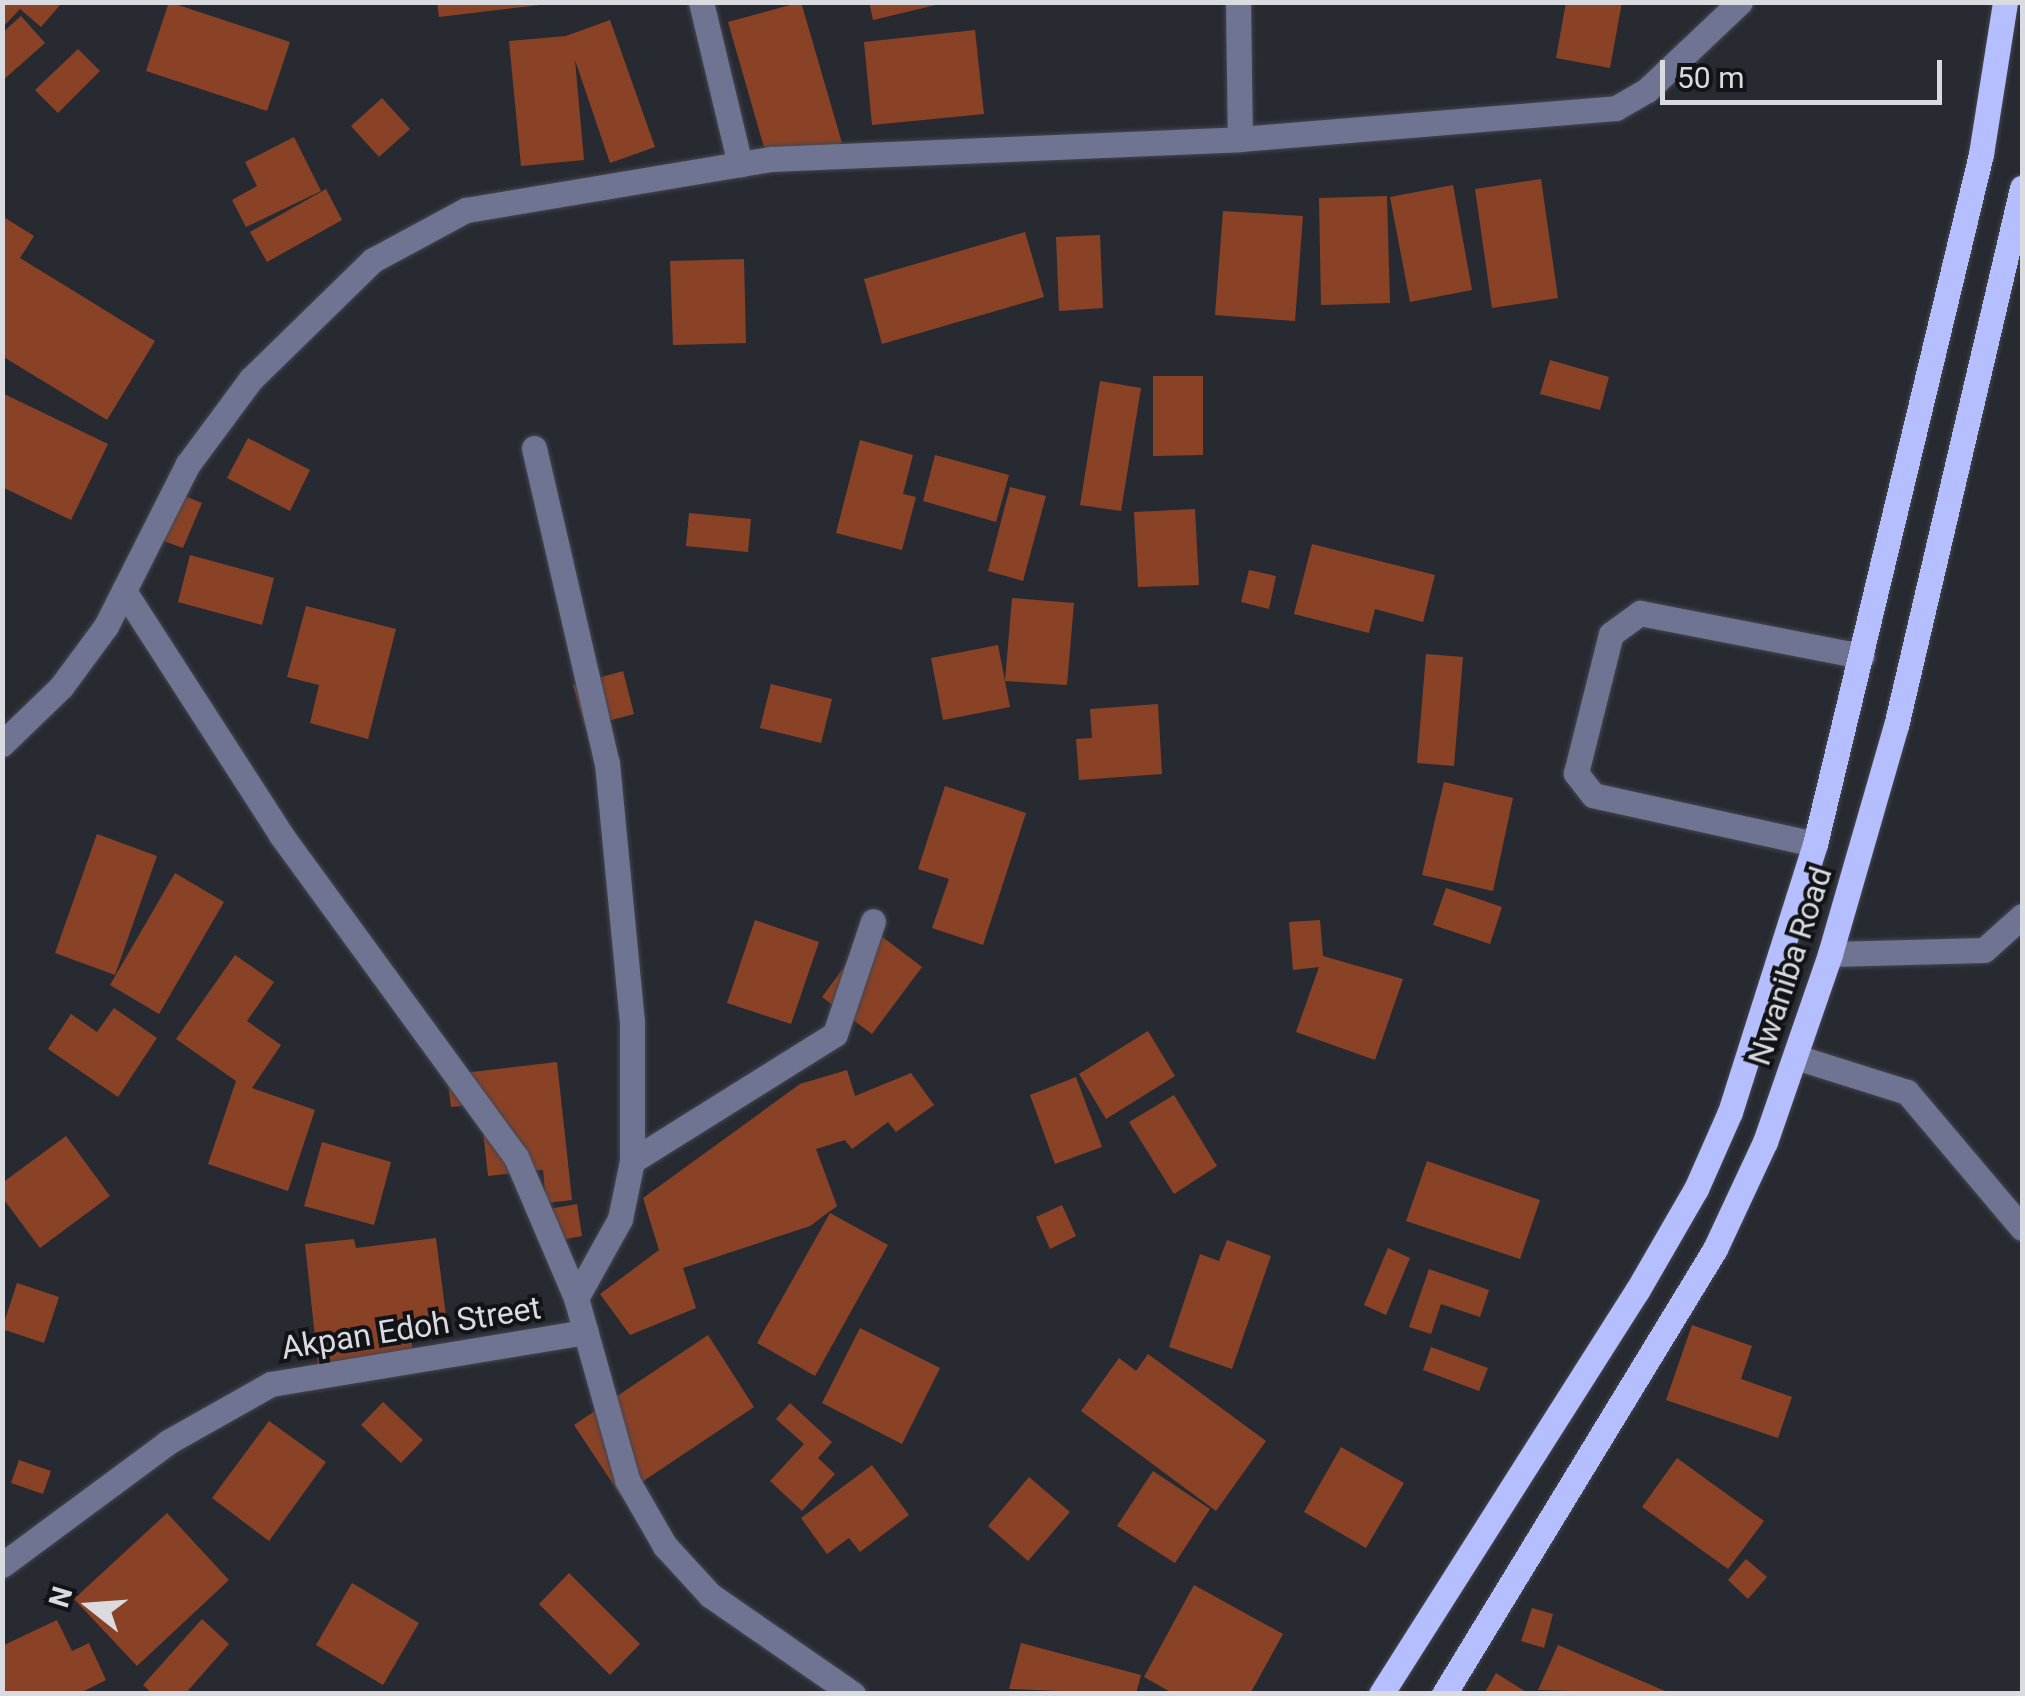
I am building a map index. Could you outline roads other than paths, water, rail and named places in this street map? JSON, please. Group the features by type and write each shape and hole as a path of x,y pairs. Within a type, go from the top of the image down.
{"main road":[{"path":"1381,1694 1696,1188 1730,1112 1815,844 1862,656 1981,154 2005,2"},
{"name":"Nwaniba Road","path":"1444,1694 1715,1249 1796,1057 1896,726 2022,188"}],"street":[{"path":"701,2 740,164"},
{"path":"1238,2 1240,139"},
{"path":"2,744 61,688 124,590 188,464 251,379 372,260 466,210 740,164 1240,139 1616,108 1647,90 1740,2"},
{"path":"534,448 607,763 632,1022 632,1161 620,1219 576,1298"},
{"path":"124,590 281,835 516,1157 576,1298 627,1480 665,1546 710,1595 853,1694"},
{"path":"1815,844 1594,795 1576,774 1611,634 1640,613 1862,656"},
{"path":"1830,954 1984,950 2022,916"},
{"path":"632,1161 834,1034 873,921"},
{"path":"1796,1057 1907,1092 2022,1228"},
{"name":"Akpan Edoh Street","path":"2,1565 168,1442 271,1384 586,1332"}]}
